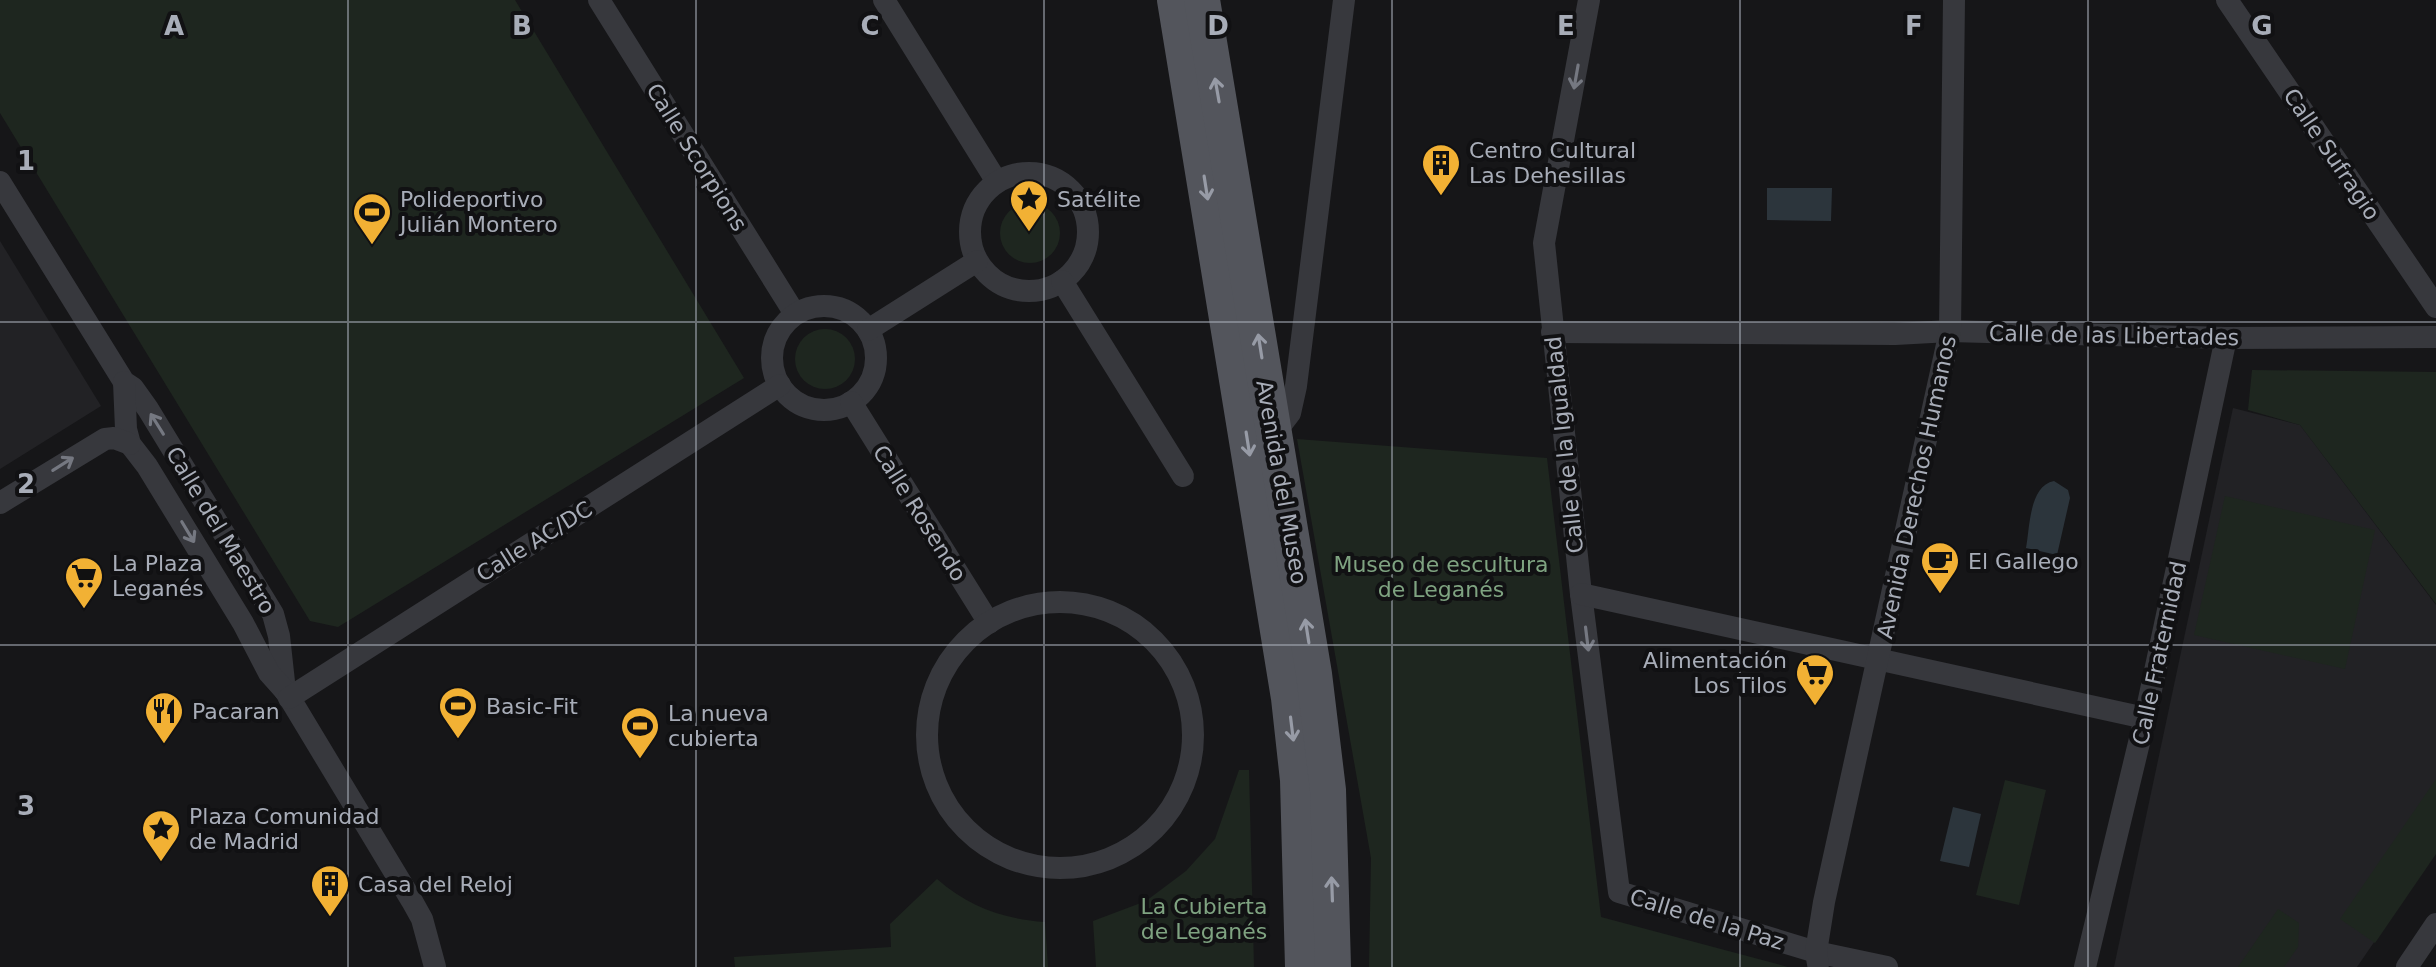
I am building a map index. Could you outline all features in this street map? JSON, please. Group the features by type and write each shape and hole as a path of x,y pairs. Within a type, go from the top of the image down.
{"main road":[{"name":"Avenida del Museo","path":"1175,0 1289,698 1298,780 1303,967"},
{"name":"Avenida del Museo","path":"1202,0 1306,621 1325,756 1333,967"}],"street":[{"name":"Calle Scorpions","path":"599,0 795,314"},
{"path":"884,0 997,182"},
{"path":"1274,434 1292,409 1296,386 1344,0"},
{"name":"Calle de la Igualdad","path":"1589,0 1544,243 1581,594 1619,892"},
{"name":"Avenida Derechos Humanos","path":"1817,960 1824,902 1950,331 1954,0"},
{"name":"Calle Sufragio","path":"2227,0 2436,307"},
{"path":"1014,174 1044,174 1058,180 1079,200 1086,217 1088,243 1076,269 1062,281 1045,289 1025,291 1006,287 989,276 977,261 971,247 971,215 978,201 997,182 1014,174"},
{"name":"Calle del Maestro","path":"0,182 124,382 133,388 148,409 273,614 287,695"},
{"path":"868,330 977,261"},
{"path":"1062,281 1183,476"},
{"path":"821,306 835,307 848,311 868,330 875,353 872,378 864,392 851,402 836,408 820,409 790,397 780,385 773,370 775,339 783,325 795,314 821,306"},
{"name":"Calle de las Libertades","path":"1552,332 1895,334 1950,331 2226,338 2436,337"},
{"name":"Calle Fraternidad","path":"2085,967 2145,718 2226,338"},
{"name":"Calle del Maestro","path":"124,382 126,429 130,444 147,466 243,623 269,673 287,695 422,919 435,967"},
{"name":"Calle AC/DC","path":"287,695 780,385"},
{"name":"Calle Rosendo","path":"851,402 989,623"},
{"path":"0,503 105,439 114,438 130,444"},
{"path":"1581,594 2145,718"},
{"path":"1057,603 1095,607 1119,617 1140,631 1159,648 1174,669 1185,692 1191,717 1192,741 1186,775 1166,816 1127,850 1103,861 1077,867 1037,866 1012,859 988,847 967,830 950,810 937,786 930,760 927,745 929,709 937,684 949,662 965,642 989,623 1007,613 1033,605 1057,603"},
{"name":"Calle de la Paz","path":"1619,892 1817,960 1887,967"},
{"path":"2407,967 2436,924"}],"shaded area":[{"path":"1767,188 1832,188 1831,221 1767,220"},
{"path":"0,241 101,406 0,469"},
{"path":"2233,408 2300,425 2436,605 2436,852 2357,967 2114,967"},
{"path":"2054,481 2068,490 2070,498 2057,555 2026,548 2035,499 2046,484"},
{"path":"1953,807 1981,814 1969,867 1940,861"}],"green space":[{"name":"Polideportivo Julián Montero","path":"0,0 515,0 744,378 338,627 310,621 0,113"},
{"path":"1030,203 1041,205 1051,212 1058,222 1058,244 1051,254 1041,261 1030,263 1019,261 1009,254 1002,244 1000,233 1002,222 1009,212 1019,205"},
{"path":"825,329 846,338 855,359 846,380 825,389 804,380 795,359 804,338"},
{"path":"2252,370 2436,372 2436,604 2300,425 2248,410"},
{"name":"Museo de escultura de Leganés","path":"1297,439 1547,458 1601,917 1788,967 1369,967 1371,858"},
{"path":"2225,496 2375,530 2345,669 2194,635"},
{"name":"La Cubierta de Leganés","path":"1239,770 1249,770 1254,967 1096,967 1093,921 1146,901 1186,871 1215,839"},
{"path":"2436,779 2436,854 2375,943 2340,919"},
{"path":"2005,780 2046,790 2019,905 1976,895"},
{"path":"937,879 961,897 987,910 1045,922 1048,967 735,967 734,957 891,947 890,924"},
{"path":"2278,909 2299,923 2298,947 2284,967 2238,967"}],"place":[{"name":"Centro Cultural Las Dehesillas","path":"1441,197"},
{"name":"Satélite","path":"1029,233"},
{"name":"Polideportivo Julián Montero","path":"372,246"},
{"name":"El Gallego","path":"1940,595"},
{"name":"La Plaza Leganés","path":"84,610"},
{"name":"Alimentación Los Tilos","path":"1815,707"},
{"name":"Basic-Fit","path":"458,740"},
{"name":"Pacaran","path":"164,745"},
{"name":"La nueva cubierta","path":"640,760"},
{"name":"Plaza Comunidad de Madrid","path":"161,863"},
{"name":"Casa del Reloj","path":"330,918"}]}
